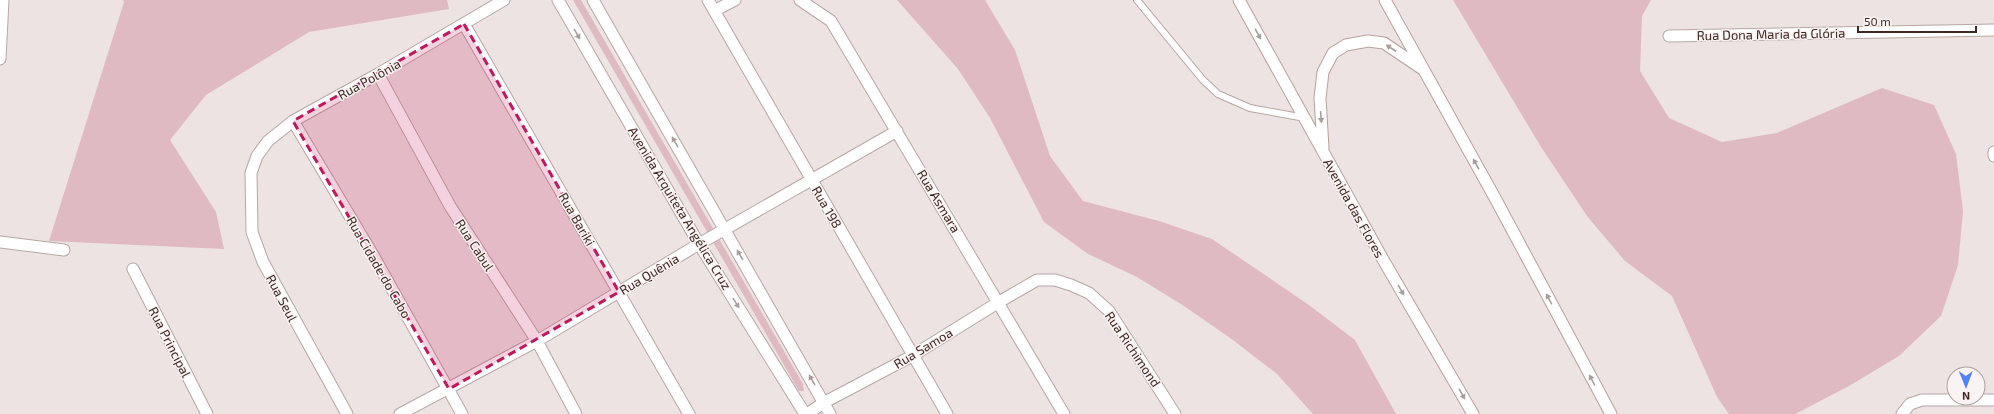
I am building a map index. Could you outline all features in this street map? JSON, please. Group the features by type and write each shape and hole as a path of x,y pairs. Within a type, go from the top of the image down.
{"street":[{"path":"0,59 3,0"},
{"name":"Rua Polônia","path":"251,173 257,156 268,141 293,121 378,74 504,0"},
{"name":"Avenida Arquiteta Angélica Cruz","path":"558,0 699,244 806,414"},
{"name":"Avenida Arquiteta Angélica Cruz","path":"593,0 825,402 830,414"},
{"name":"Rua 198","path":"708,0 912,356 947,414"},
{"path":"714,11 735,0"},
{"name":"Rua Asmara","path":"800,0 831,21 999,302 1064,414"},
{"name":"Avenida das Flores","path":"1239,0 1381,256 1473,414"},
{"path":"1384,0 1496,198 1610,414"},
{"name":"Rua Bariki","path":"464,24 689,414"},
{"name":"Rua Dona Maria da Glória","path":"1669,36 1994,30"},
{"path":"1323,152 1320,98 1323,72 1333,52 1346,44 1368,41 1384,43 1424,70"},
{"name":"Rua Cabul","path":"378,74 450,206 537,341 576,414"},
{"name":"Rua Cidade do Cabo","path":"293,121 449,389 462,414"},
{"name":"Rua Quênia","path":"400,414 537,341 699,244 726,230 811,179 897,131"},
{"name":"Rua Seul","path":"251,173 252,232 263,262 346,414"},
{"path":"0,242 64,250"},
{"name":"Rua Principal","path":"133,270 207,414"},
{"name":"Rua Samoa","path":"806,414 825,402 912,356 1037,280"},
{"name":"Rua Richimond","path":"1037,280 1055,280 1071,285 1089,293 1109,311 1175,414"},
{"path":"1902,414 1910,404 1922,400 1994,400"}],"lane":[{"path":"1137,0 1203,80 1218,94 1250,108 1305,118"}],"highlighted area":[{"path":"464,24 619,292 449,389 293,121"}],"shaded area":[{"path":"123,0 447,0 449,9 309,32 206,95 170,140 216,212 224,249 49,241 124,2"},
{"path":"573,0 581,0 803,384 804,391 799,391"},
{"path":"897,0 985,0 1015,50 1050,156 1083,201 1159,221 1212,239 1309,305 1355,340 1396,414 1313,414 1277,374 1233,340 1184,306 1137,277 1088,254 1044,222 990,118 958,69"},
{"path":"1453,0 1651,0 1642,16 1640,71 1669,118 1722,142 1777,133 1882,88 1934,105 1956,154 1963,211 1958,265 1941,316 1899,356 1849,386 1795,414 1729,414 1717,397 1672,296 1625,261 1587,216 1541,147"}]}
